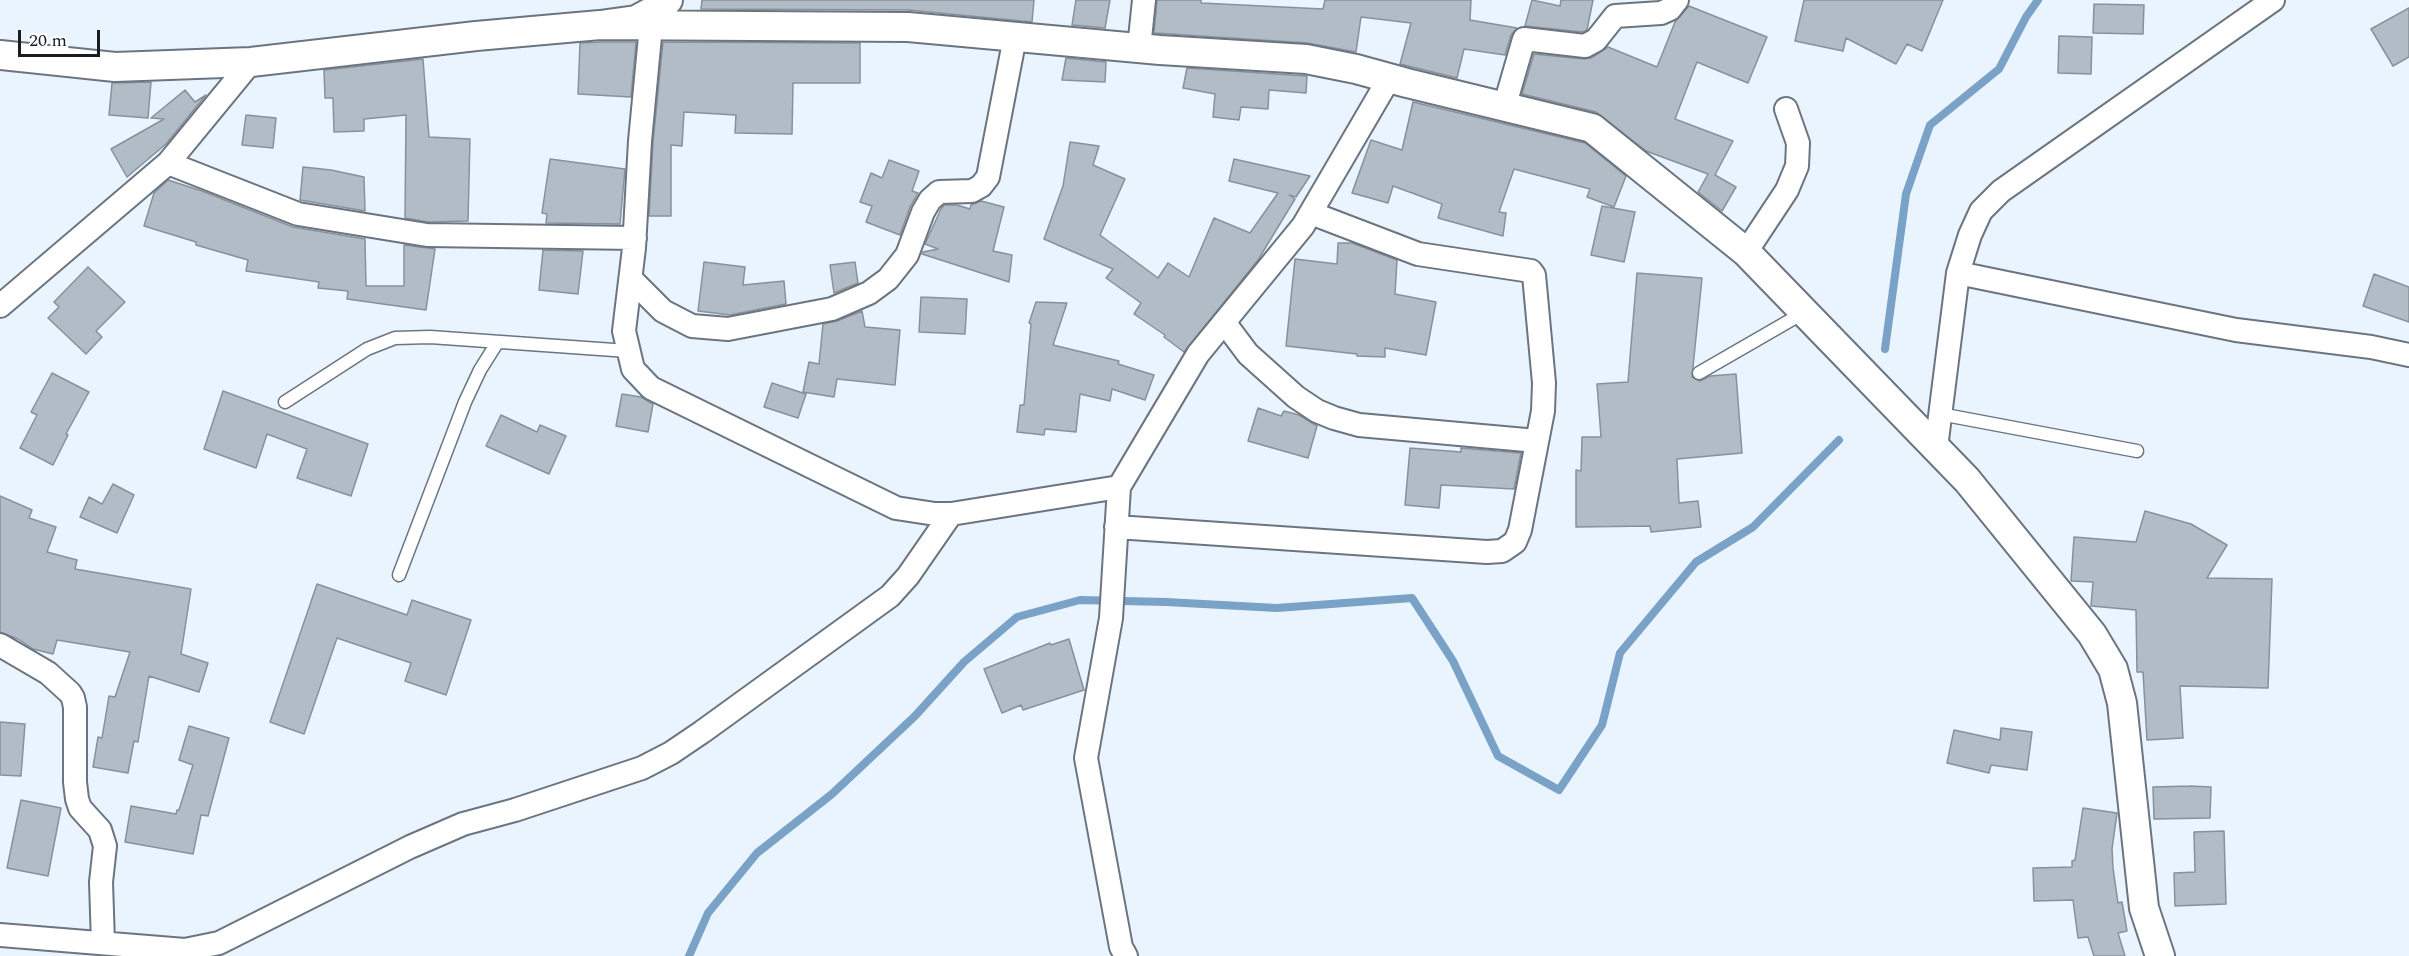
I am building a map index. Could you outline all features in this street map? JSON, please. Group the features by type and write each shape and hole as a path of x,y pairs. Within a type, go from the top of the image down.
{"street":[{"path":"0,55 115,67 251,62 636,20 662,6 668,0"},
{"path":"1140,48 1144,0"},
{"path":"1504,108 1524,39 1585,46 1596,40 1615,16 1661,13 1670,9 1677,0"},
{"path":"1936,448 1959,273 1970,234 1982,211 2001,191 2273,0"},
{"path":"600,25 908,27 1140,48 1306,59 1390,77 1504,108 1592,128 1746,252 1841,353 1967,480 2092,634 2113,669 2122,703 2144,908 2160,956"},
{"path":"651,26 640,141 635,238 624,331 633,369 651,388 896,508 935,514 951,513 1119,487"},
{"path":"631,279 663,311 692,326 728,329 831,309 869,293 888,279 907,255 923,212 930,200 939,192 972,191 981,186 988,177 1015,37"},
{"path":"0,306 168,163 251,62"},
{"path":"1126,956 1121,947 1086,758 1111,618 1119,487 1198,354 1304,226 1390,77"},
{"path":"1746,252 1787,190 1797,166 1798,143 1786,109"},
{"path":"168,163 298,214 427,235 635,238"},
{"path":"1116,527 1487,552 1502,551 1515,543 1520,530 1543,411 1544,382 1534,275 1531,271 1418,254 1311,213"},
{"path":"1959,273 2236,330 2371,347 2409,355"},
{"path":"1224,322 1248,354 1296,397 1317,411 1334,418 1359,425 1537,441"},
{"path":"0,935 185,950 219,943 410,847 463,824 515,810 642,768 671,753 702,732 890,596 908,576 951,513"},
{"path":"0,645 48,673 73,698 77,799 81,808 100,830 105,846 101,882 103,943"}],"lane":[{"path":"1698,373 1803,313"},
{"path":"285,402 367,349 395,338 430,337 628,351"},
{"path":"399,575 465,402 480,370 497,342"},
{"path":"1940,414 2137,452"}],"building":[{"path":"702,0 1034,0 1032,22 908,10 701,9"},
{"path":"1076,0 1110,0 1105,28 1072,25"},
{"path":"1157,0 1201,0 1201,3 1323,9 1325,0 1471,0 1470,20 1517,28 1511,35 1505,55 1464,49 1457,78 1400,64 1411,23 1361,17 1356,52 1307,43 1154,33"},
{"path":"1532,0 1560,6 1561,0 1593,0 1587,30 1582,32 1525,26"},
{"path":"1804,0 1943,0 1922,51 1907,44 1896,64 1846,38 1843,51 1795,41"},
{"path":"2094,4 2144,5 2143,34 2093,33"},
{"path":"1689,6 1767,37 1748,83 1697,62 1675,119 1733,141 1715,175 1736,187 1722,211 1698,192 1708,174 1646,151 1596,112 1522,94 1534,54 1584,59 1591,58 1608,47 1657,67 1675,22"},
{"path":"2409,8 2409,57 2393,66 2371,29"},
{"path":"2059,36 2092,37 2091,74 2058,73"},
{"path":"636,42 631,97 578,94 580,43"},
{"path":"663,42 860,43 860,83 793,83 792,134 735,133 736,115 684,112 682,146 671,145 671,216 649,216 653,142"},
{"path":"1066,58 1106,62 1105,82 1062,80"},
{"path":"423,59 429,137 470,139 468,221 428,222 405,218 406,115 364,119 364,131 334,132 333,98 325,98 324,70"},
{"path":"1187,68 1307,76 1306,93 1269,90 1268,109 1241,107 1239,120 1213,117 1215,94 1183,88"},
{"path":"151,82 148,118 109,115 112,83"},
{"path":"185,90 195,102 206,95 166,144 127,177 111,149 164,119 151,118"},
{"path":"1413,102 1585,143 1626,176 1614,207 1587,197 1590,189 1514,169 1499,212 1506,213 1503,236 1438,218 1442,204 1393,186 1388,203 1352,193 1371,140 1402,150"},
{"path":"246,115 276,118 273,148 242,145"},
{"path":"1070,142 1099,146 1093,165 1125,179 1100,235 1158,278 1168,263 1189,277 1214,218 1250,233 1278,193 1229,181 1234,159 1310,176 1296,197 1289,195 1295,199 1258,260 1184,352 1164,337 1165,335 1134,314 1141,303 1106,278 1113,269 1044,239 1063,186"},
{"path":"550,159 625,169 620,224 546,223 547,214 542,213"},
{"path":"889,160 919,171 912,191 918,193 910,207 900,235 866,222 872,206 860,202 871,173 882,178"},
{"path":"303,167 364,177 365,211 300,200"},
{"path":"168,180 293,227 365,239 366,286 404,286 404,245 435,249 426,310 347,299 348,291 318,288 319,282 246,271 248,260 196,245 196,242 144,226 154,193"},
{"path":"981,201 1004,207 993,251 1012,255 1009,282 922,254 938,249 925,244 944,205 957,205 970,209 971,205"},
{"path":"1602,206 1635,212 1624,262 1591,255"},
{"path":"1338,243 1352,243 1397,260 1395,294 1436,302 1426,355 1385,348 1385,357 1357,356 1357,354 1286,346 1295,259 1337,264"},
{"path":"543,250 583,251 578,294 539,290"},
{"path":"704,262 745,267 743,285 784,281 786,304 730,315 698,311"},
{"path":"855,262 858,283 834,293 830,265"},
{"path":"88,267 125,302 96,331 102,337 86,354 48,318 59,307 54,302"},
{"path":"1637,273 1702,278 1692,377 1700,381 1710,376 1736,374 1742,453 1677,459 1679,503 1698,501 1701,527 1651,532 1650,526 1576,527 1576,470 1581,471 1582,437 1601,437 1597,384 1628,382"},
{"path":"2374,274 2409,287 2409,322 2363,306"},
{"path":"921,297 967,299 965,334 919,332"},
{"path":"1036,302 1067,303 1053,345 1119,361 1118,364 1154,375 1145,400 1112,389 1110,401 1080,394 1076,432 1045,429 1044,435 1017,432 1020,405 1024,405 1031,324 1029,323"},
{"path":"862,311 865,327 900,330 895,385 837,379 834,397 803,392 809,362 819,364 823,324"},
{"path":"52,373 89,392 66,434 68,435 53,465 20,448 37,415 31,412"},
{"path":"772,383 806,394 798,418 764,407"},
{"path":"223,391 368,444 351,496 297,478 307,449 267,434 256,468 204,449"},
{"path":"622,394 641,397 653,404 648,432 616,426"},
{"path":"1258,408 1281,416 1284,411 1299,415 1317,426 1308,458 1248,441"},
{"path":"501,415 537,432 540,425 566,436 549,474 486,446"},
{"path":"1410,448 1461,452 1461,448 1521,453 1514,489 1441,485 1439,508 1405,505"},
{"path":"113,484 134,495 117,533 80,517 89,497 102,504"},
{"path":"0,496 32,510 29,518 56,527 47,552 77,560 75,569 191,589 181,654 208,663 199,692 149,676 138,742 134,741 128,773 93,767 98,737 102,738 109,696 115,697 130,652 57,640 53,654 33,649 18,639 0,632"},
{"path":"2145,511 2191,524 2227,545 2207,578 2272,579 2268,688 2180,686 2183,738 2147,740 2143,672 2137,672 2136,610 2091,606 2093,582 2071,581 2074,537 2136,542"},
{"path":"317,584 407,615 412,600 471,620 446,695 405,681 411,663 337,638 304,734 270,722"},
{"path":"1069,639 1084,690 1023,710 1021,705 1002,713 984,669 1050,643 1051,645"},
{"path":"0,722 25,724 21,776 0,775"},
{"path":"189,726 229,738 208,816 201,815 193,854 125,842 131,806 176,814 179,810 193,765 179,760"},
{"path":"2001,728 2032,732 2027,770 1991,765 1989,773 1947,763 1954,730 2000,740"},
{"path":"2153,787 2211,787 2210,818 2154,819"},
{"path":"21,800 61,808 48,876 7,868"},
{"path":"2083,808 2117,813 2112,849 2113,868 2118,903 2122,902 2127,931 2118,933 2125,956 2094,956 2088,937 2078,938 2073,900 2034,901 2033,868 2072,867"},
{"path":"2224,831 2226,904 2175,906 2174,873 2195,872 2194,832"}],"waterway":[{"path":"1885,349 1906,194 1930,125 1999,69 2026,17 2038,0"},
{"path":"689,956 708,913 757,853 832,794 915,716 964,662 1017,617 1080,600 1277,608 1412,598 1453,661 1498,756 1559,790 1602,725 1620,653 1696,562 1753,527 1839,440"}]}
